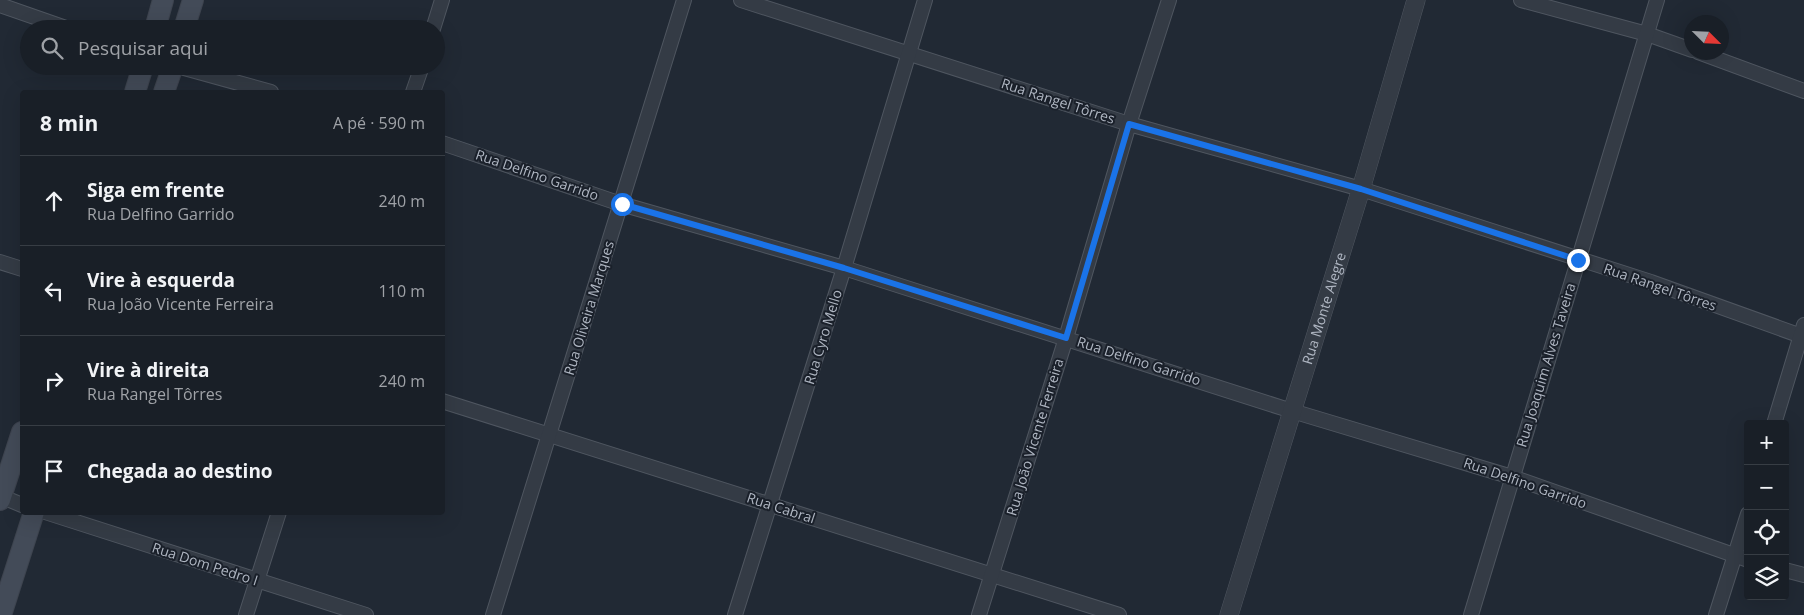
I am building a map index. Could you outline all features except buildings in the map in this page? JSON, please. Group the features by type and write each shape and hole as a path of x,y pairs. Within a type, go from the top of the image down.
{"main road":[{"path":"157,20 163,0"},
{"path":"187,20 193,0"},
{"path":"135,90 140,75"},
{"path":"165,90 171,75"},
{"path":"0,498 20,438"},
{"path":"1,615 33,515"}],"street":[{"path":"436,20 442,0"},
{"name":"Rua Oliveira Marques","path":"493,615 684,0"},
{"name":"Rua Rangel Tôrres","path":"741,0 1129,124 1361,189 1803,333"},
{"name":"Rua Cyro Mello","path":"735,615 844,268 925,0"},
{"name":"Rua João Vicente Ferreira","path":"979,615 1066,338 1129,124 1168,0"},
{"name":"Rua Monte Alegre","path":"1228,615 1361,189 1416,0"},
{"path":"1520,0 1647,34 1684,47"},
{"name":"Rua Joaquim Alves Taveira","path":"1471,615 1657,0"},
{"path":"0,5 43,20"},
{"path":"1719,60 1804,92"},
{"path":"208,75 264,90"},
{"path":"414,90 419,75"},
{"name":"Rua Delfino Garrido","path":"445,144 622,204 844,268 1292,410 1512,477 1741,558"},
{"path":"0,262 20,268"},
{"path":"1775,420 1803,333"},
{"name":"Rua Cabral","path":"445,402 1119,615"},
{"path":"0,498 20,504"},
{"name":"Rua Dom Pedro I","path":"54,515 366,615"},
{"path":"246,615 277,515"},
{"path":"1716,615 1741,558 1744,539"},
{"path":"1789,571 1804,575"}],"route":[{"path":"622,204 844,268 1066,338 1129,124 1361,189 1578,260"}]}
